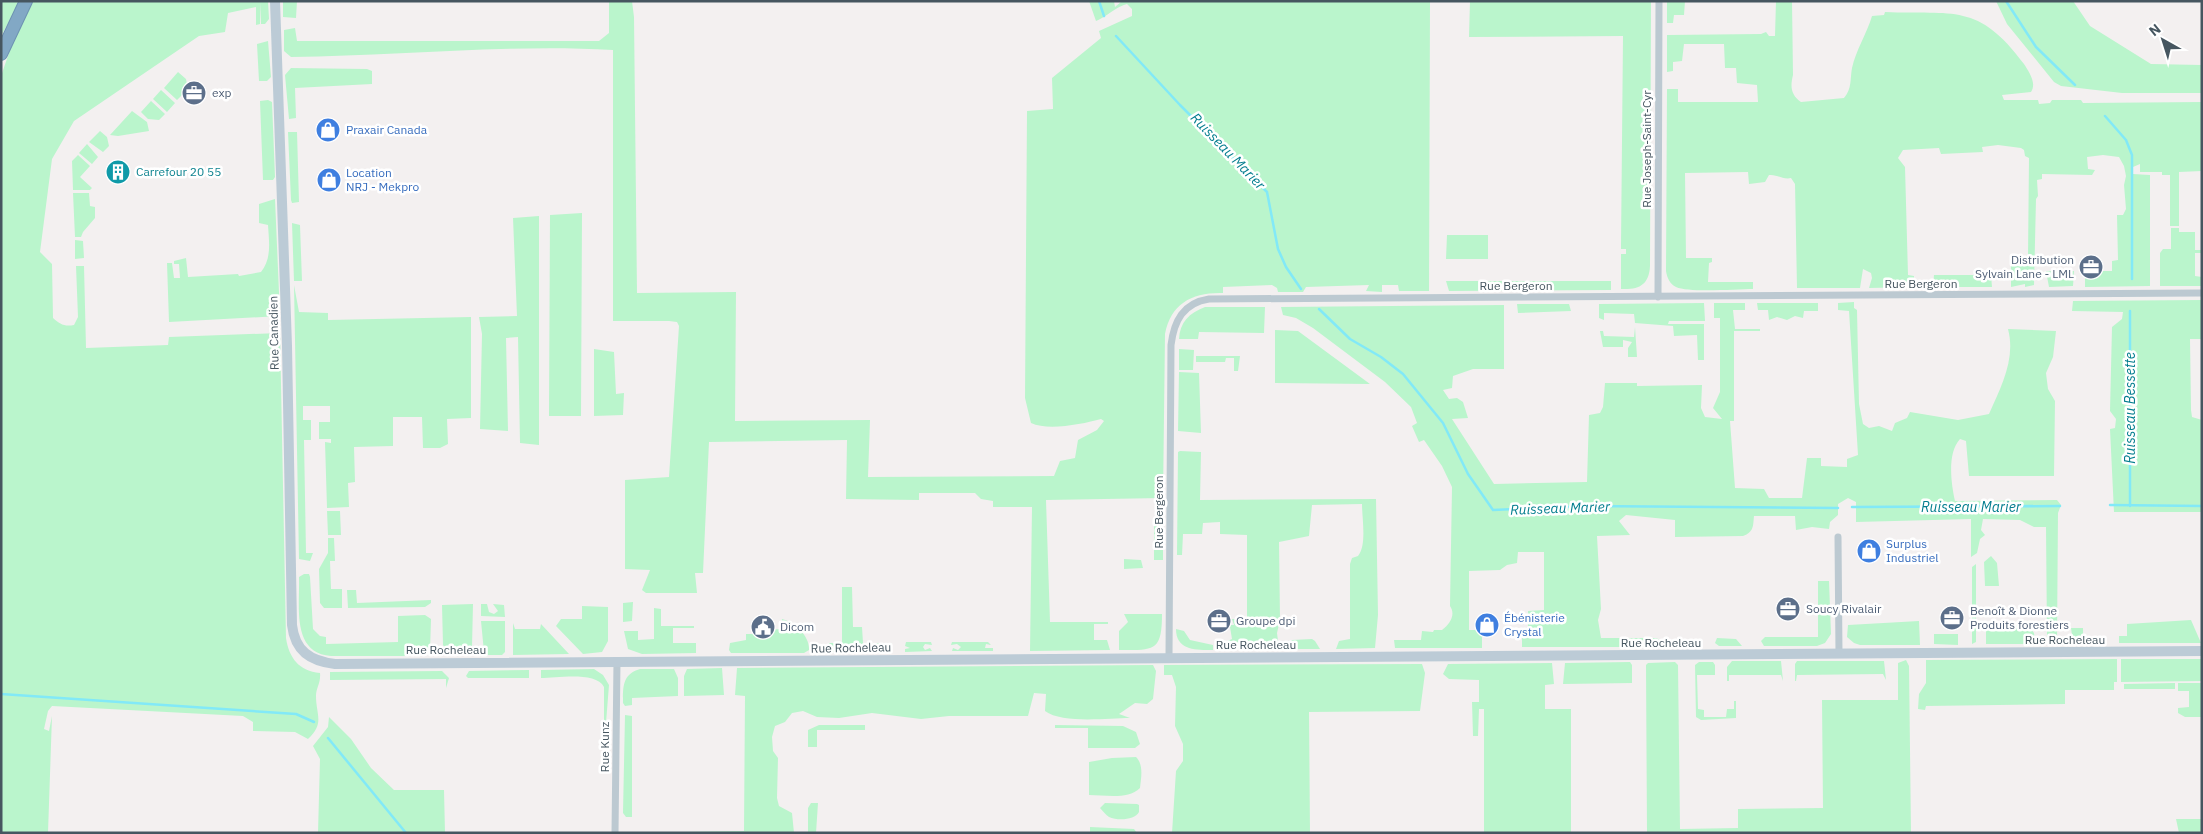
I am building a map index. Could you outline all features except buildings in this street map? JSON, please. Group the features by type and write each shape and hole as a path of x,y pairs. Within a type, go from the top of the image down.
{"highway":[{"path":"1,54 9,32 26,1"}],"street":[{"name":"Rue Canadien","path":"275,1 287,331 292,625 296,642 310,658"},
{"name":"Rue Joseph-Saint-Cyr","path":"1658,297 1659,1"},
{"name":"Rue Bergeron","path":"1169,658 1171,345 1176,320 1191,305 1208,299 2202,293"},
{"path":"1838,538 1838,654"},
{"name":"Rue Rocheleau","path":"310,658 335,664 2202,651"},
{"name":"Rue Kunz","path":"615,833 617,662"}],"green space":[{"path":"1,1 20,1 1,36"},
{"path":"33,1 268,1 269,19 265,24 261,24 260,2 260,24 256,25 256,7 228,13 225,32 199,36 74,121 52,159 40,252 52,264 53,318 67,326 74,325 78,317 76,266 84,266 86,348 168,345 169,337 280,333 286,638 287,645 296,662 306,669 320,673 320,677 316,696 318,723 308,739 295,732 253,731 253,722 243,716 52,706 48,711 44,729 49,731 52,716 48,833 1,833 1,76 18,27"},
{"path":"283,1 297,1 296,18 283,17"},
{"path":"609,1 632,1 634,17 637,293 736,292 735,421 870,420 868,477 1054,476 1060,461 1075,458 1078,440 1097,430 1104,421 1101,419 1056,427 1031,423 1025,398 1027,111 1053,109 1052,78 1101,38 1099,31 1132,16 1132,9 1127,4 1096,21 1089,1 1114,1 1115,7 1122,1 1430,1 1429,291 1399,291 1398,285 1382,285 1382,292 1366,291 1369,285 1306,287 1303,292 1278,292 1277,288 1272,285 1223,287 1223,293 1193,297 1178,307 1172,314 1165,334 1163,498 1046,500 1050,622 1108,622 1108,624 1094,624 1094,640 1107,640 1110,650 1030,651 1032,507 993,507 993,501 981,499 975,493 919,493 919,500 846,499 847,440 709,442 703,573 695,573 697,593 646,593 642,590 650,570 625,569 625,480 669,477 679,326 677,322 669,321 613,321 613,50 533,48 291,57 284,51 284,30 295,28 297,41 599,41 609,33"},
{"path":"1470,1 1651,1 1650,266 1648,278 1642,285 1621,289 1621,254 1626,254 1626,249 1621,249 1623,36 1469,37"},
{"path":"1667,1 1685,1 1684,15 1674,15 1673,23 1667,23"},
{"path":"1776,1 1792,1 1792,87 1793,94 1801,102 1844,98 1847,95 1854,61 1872,16 1884,15 1885,12 1947,13 1978,21 1993,30 2008,44 2024,64 2033,81 2031,92 2002,95 2004,100 2038,100 2039,104 2050,103 2052,100 2081,100 2083,103 2202,102 2202,171 2179,172 2179,226 2170,226 2170,175 2162,175 2162,172 2140,172 2140,164 2133,167 2133,174 2150,175 2150,286 2085,287 2085,278 2090,271 2112,271 2112,261 2118,260 2117,215 2123,215 2126,209 2124,185 2126,176 2124,166 2119,157 2103,155 2087,157 2088,169 2095,170 2092,175 2042,174 2042,179 2037,180 2034,285 2025,287 2025,284 2011,287 2011,259 2014,256 2028,256 2029,158 2025,156 2024,150 2021,148 1998,145 1982,147 1983,152 1941,154 1939,148 1903,150 1898,158 1905,167 1908,275 1914,276 1914,287 1869,288 1872,278 1871,273 1863,269 1860,288 1797,288 1795,184 1791,178 1769,175 1765,182 1749,184 1748,172 1685,173 1686,258 1712,258 1712,262 1709,263 1708,282 1753,282 1753,289 1691,290 1674,286 1669,280 1666,271 1667,89 1678,89 1678,102 1758,102 1757,85 1737,83 1736,68 1725,68 1724,44 1684,44 1682,61 1673,62 1673,71 1667,72 1667,35 1761,34 1766,32 1769,36 1775,36"},
{"path":"1996,1 2073,1 2090,26 2151,64 2202,65 2202,93 2122,93 2061,86 2054,82 2007,24"},
{"path":"268,41 271,77 267,81 259,81 257,44"},
{"path":"291,68 367,69 372,71 372,84 295,88 296,118 289,119 285,75"},
{"path":"178,72 186,79 188,89 177,100 164,88"},
{"path":"161,90 175,103 167,112 153,99"},
{"path":"268,100 272,102 275,177 273,180 263,180 260,101"},
{"path":"151,101 165,114 159,120 148,119 141,112"},
{"path":"132,111 147,122 149,131 118,136 110,135"},
{"path":"100,131 107,137 109,146 103,152 89,142"},
{"path":"288,132 297,132 299,202 292,203 291,200"},
{"path":"87,144 98,157 92,164 79,153"},
{"path":"78,155 90,166 80,177 92,188 90,190 73,190 72,161"},
{"path":"73,193 89,193 90,206 95,207 95,218 81,237 75,237"},
{"path":"275,199 280,316 169,322 167,263 172,263 174,278 180,278 179,264 174,264 174,261 186,258 188,277 238,274 239,276 261,272 267,261 269,244 268,225 259,223 259,204"},
{"path":"582,213 581,416 549,416 550,215"},
{"path":"539,216 539,445 520,443 518,337 506,338 508,431 480,429 482,334 479,317 517,316 513,218"},
{"path":"292,223 300,225 302,281 294,281"},
{"path":"2171,228 2179,228 2179,232 2195,232 2195,250 2202,250 2202,253 2195,253 2195,276 2202,277 2202,286 2160,286 2160,253 2163,249 2171,249"},
{"path":"1447,235 1488,235 1488,259 1446,259"},
{"path":"75,240 83,241 84,258 75,259"},
{"path":"2046,271 2074,271 2073,286 2049,287"},
{"path":"1934,275 1991,275 1992,287 1943,287 1943,284 1937,284 1937,287 1933,287"},
{"path":"1446,281 1611,281 1611,290 1449,291"},
{"path":"294,285 299,312 328,313 328,320 471,317 471,418 447,419 448,444 440,448 423,448 422,417 393,417 393,446 354,447 355,482 348,483 349,507 327,508 325,442 331,443 331,439 319,439 319,422 330,422 330,406 303,406 303,420 311,420 311,440 304,440 306,553 313,553 310,561 299,559"},
{"path":"2202,300 2202,339 2190,339 2192,417 2202,420 2202,512 2114,512 2110,429 2115,428 2116,419 2110,411 2112,327 2122,319 2123,312 2072,311 2073,301"},
{"path":"1854,302 1854,308 1857,310 1859,404 1863,424 1869,428 1879,426 1892,431 1895,423 1907,418 1910,412 1958,420 1989,414 2009,362 2010,340 2008,329 2056,331 2053,357 2046,373 2048,389 2055,401 2054,476 1969,476 1966,441 1960,439 1953,452 1951,468 1955,501 2057,500 2061,505 2058,513 2057,640 2055,643 2052,643 2047,637 2046,527 2034,527 2020,520 1983,519 1981,530 1985,535 1980,539 1977,553 1971,557 1971,519 1856,522 1856,502 1848,498 1838,504 1838,515 1830,522 1829,529 1812,527 1796,530 1795,516 1754,516 1751,531 1743,536 1675,537 1675,520 1626,515 1619,521 1630,535 1597,536 1601,609 1598,620 1601,638 1656,638 1660,640 1662,647 1522,647 1522,637 1528,637 1528,611 1544,610 1544,552 1518,552 1517,563 1507,565 1500,570 1469,571 1469,630 1482,630 1482,648 1395,648 1394,640 1421,640 1422,631 1433,632 1434,630 1442,630 1451,619 1452,487 1442,466 1424,440 1419,442 1412,426 1417,423 1411,407 1385,382 1313,328 1296,318 1283,315 1281,307 1504,305 1504,369 1473,369 1453,376 1452,388 1443,390 1449,399 1457,398 1463,402 1468,418 1452,419 1494,484 1587,482 1589,415 1600,413 1603,407 1605,383 1637,383 1637,386 1702,385 1701,408 1705,417 1722,419 1713,408 1720,392 1720,318 1714,318 1714,303 1745,303 1745,310 1733,310 1735,329 1760,329 1760,331 1734,331 1734,421 1730,421 1735,488 1764,489 1769,498 1802,498 1807,458 1821,458 1821,466 1847,467 1847,459 1858,455 1849,311 1838,310 1838,303"},
{"path":"1704,303 1705,321 1669,321 1668,324 1704,324 1704,360 1698,360 1697,335 1674,336 1673,326 1635,323 1634,314 1604,313 1604,320 1599,318 1599,304"},
{"path":"1757,303 1818,303 1818,311 1804,311 1803,318 1795,316 1787,320 1777,317 1769,320 1768,310 1758,310"},
{"path":"1517,304 1569,304 1571,311 1518,313"},
{"path":"1205,307 1265,307 1264,333 1199,332 1198,339 1179,339 1181,328 1186,319 1194,312"},
{"path":"1635,327 1637,357 1628,357 1628,348 1632,342 1623,340 1623,347 1603,347 1600,331 1603,331 1604,336 1634,337"},
{"path":"1275,330 1298,331 1370,384 1275,383"},
{"path":"594,349 614,352 616,394 624,393 623,415 594,416"},
{"path":"1179,349 1194,350 1193,370 1179,370"},
{"path":"1196,356 1240,356 1238,371 1234,371 1234,358 1226,358 1225,362 1196,362"},
{"path":"1179,372 1199,373 1201,433 1178,431"},
{"path":"1178,452 1201,452 1200,500 1376,499 1378,615 1375,648 1336,649 1339,641 1350,639 1350,564 1352,558 1358,556 1361,551 1363,531 1362,504 1312,505 1309,536 1279,542 1280,620 1277,633 1279,649 1223,649 1223,643 1232,639 1230,627 1220,627 1220,625 1234,625 1232,619 1247,619 1247,535 1220,534 1220,522 1203,523 1202,534 1183,534 1182,555 1177,555"},
{"path":"327,511 340,511 341,535 328,535"},
{"path":"1154,518 1163,519 1163,560 1154,560"},
{"path":"328,538 334,538 335,561 330,561 331,589 342,589 342,608 324,608 320,603 319,569 328,553"},
{"path":"1991,556 1997,563 1999,586 1985,586 1984,562"},
{"path":"1124,559 1141,560 1143,568 1124,569"},
{"path":"1976,564 1976,642 1972,644 1972,567"},
{"path":"309,574 310,577 313,629 320,636 326,637 326,644 398,642 398,616 425,615 431,619 430,651 424,656 331,656 318,653 309,646 300,626 299,577"},
{"path":"1818,581 1829,581 1831,634 1825,643 1817,646 1764,646 1761,641 1765,637 1818,637"},
{"path":"842,587 852,587 853,627 862,627 863,643 892,643 892,646 886,648 891,650 891,652 831,652 829,650 829,643 842,643"},
{"path":"347,590 356,590 357,603 431,600 431,603 425,607 348,608"},
{"path":"633,602 632,621 623,622 623,603"},
{"path":"473,604 472,647 467,655 450,655 443,645 442,605"},
{"path":"481,604 487,604 489,612 494,614 498,611 493,604 504,605 505,617 481,616"},
{"path":"582,606 608,607 608,641 602,652 583,654 556,626 561,619 582,619"},
{"path":"654,608 661,609 661,626 694,626 694,628 673,628 673,643 696,643 696,653 642,654 628,649 624,631 638,631 638,640 654,639"},
{"path":"1124,614 1162,614 1162,626 1158,642 1148,649 1119,650 1119,631 1128,622"},
{"path":"782,619 801,631 807,640 809,650 804,653 731,653 729,650 730,643 746,640 746,634 765,634 765,630 781,629"},
{"path":"2191,620 2201,643 2119,643 2119,636 2127,636 2127,624"},
{"path":"481,621 505,621 505,652 502,655 488,655 484,652"},
{"path":"1919,621 1920,645 1860,645 1847,637 1848,625"},
{"path":"513,623 515,629 540,629 541,624 569,654 513,655"},
{"path":"1986,625 2019,625 2019,627 2029,627 2034,633 2035,641 2032,644 1986,644"},
{"path":"2071,628 2083,628 2083,644 2073,642"},
{"path":"1176,629 1184,631 1190,640 1213,645 1213,650 1188,648 1180,642"},
{"path":"1934,634 1958,634 1958,645 1934,644"},
{"path":"1717,638 1736,639 1742,646 1719,646 1715,643"},
{"path":"1312,639 1320,649 1286,649 1287,644 1292,640"},
{"path":"906,642 931,642 932,645 925,644 923,647 925,650 930,648 932,651 905,652 905,649 910,648 905,646"},
{"path":"952,642 988,642 991,645 986,644 985,648 993,648 993,651 952,651 953,648 958,650 961,647 957,644 951,645"},
{"path":"2117,659 2117,682 2114,682 2114,690 2065,690 2065,704 1926,706 1925,710 1918,709 1919,694 1926,683 1926,660"},
{"path":"2121,659 2202,659 2202,681 2121,682"},
{"path":"1906,660 1909,666 1911,833 1647,833 1646,665 1648,663 1675,662 1678,665 1680,829 1738,828 1738,809 1823,808 1822,700 1898,700 1898,663"},
{"path":"1732,661 1781,661 1783,681 1781,675 1729,675 1729,681 1727,681 1727,667"},
{"path":"1797,661 1884,661 1886,680 1883,674 1797,675 1795,681 1795,664"},
{"path":"1630,662 1632,665 1632,683 1563,684 1565,663"},
{"path":"1699,662 1713,662 1715,665 1715,675 1697,675 1698,709 1704,710 1704,717 1726,717 1727,709 1734,709 1734,701 1736,701 1736,718 1701,720 1696,717 1695,665"},
{"path":"1552,663 1554,684 1545,685 1545,709 1571,709 1571,833 1484,833 1484,709 1479,709 1478,736 1473,736 1472,702 1479,702 1479,680 1449,679 1443,674 1448,664"},
{"path":"1422,664 1425,673 1420,711 1309,712 1310,833 1172,833 1176,771 1183,761 1183,744 1175,726 1176,687 1172,675 1164,675 1164,665"},
{"path":"1153,665 1156,671 1153,699 1147,704 1135,703 1119,714 1130,718 1062,718 1045,711 1046,694 1034,693 1028,716 949,716 921,719 872,713 839,718 817,717 803,711 792,713 785,722 775,726 772,737 773,751 778,758 777,798 779,806 792,813 794,833 623,833 744,831 745,696 735,695 737,668"},
{"path":"722,668 724,695 684,696 684,676 687,669"},
{"path":"594,669 603,675 609,685 604,748 604,687 600,682 576,676 541,678 541,670"},
{"path":"640,669 674,669 678,678 678,696 632,698 632,705 625,706 623,703 623,692 625,682 630,674"},
{"path":"529,670 529,678 468,678 466,676 469,671"},
{"path":"442,671 449,678 446,688 446,679 330,680 330,672"},
{"path":"2175,683 2175,689 2124,689 2124,684"},
{"path":"2178,683 2202,683 2202,717 2185,717 2178,713 2178,708 2189,707 2189,691 2178,691"},
{"path":"625,715 632,716 632,817 626,817 623,813"},
{"path":"329,717 351,739 371,768 394,790 444,790 445,833 318,833 320,759 313,746 328,727"},
{"path":"819,725 865,725 865,730 817,730 817,747 808,747 808,730"},
{"path":"1055,725 1123,726 1136,732 1140,744 1135,748 1088,748 1088,728 1055,728"},
{"path":"1136,757 1141,768 1140,788 1135,792 1123,795 1089,795 1089,762 1112,758"},
{"path":"811,803 818,803 816,833 808,833 808,808"},
{"path":"1105,803 1137,804 1139,805 1139,812 1130,818 1113,818 1100,808"},
{"path":"2176,819 2202,819 2202,833 2179,833"},
{"path":"1090,827 1134,829 1137,833 1090,833"}],"waterway":[{"name":"Ruisseau Marier","path":"1099,1 1104,16"},
{"name":"Ruisseau Bessette","path":"2006,1 2036,47 2075,85"},
{"name":"Ruisseau Marier","path":"1116,36 1180,105 1267,192 1278,249 1286,267 1301,289"},
{"name":"Ruisseau Bessette","path":"2105,116 2126,140 2132,155 2132,279"},
{"name":"Ruisseau Marier","path":"1319,309 1350,339 1381,357 1403,374 1443,423 1468,474 1493,510 1586,506 1838,508"},
{"name":"Ruisseau Bessette","path":"2130,311 2130,506"},
{"name":"Ruisseau Marier","path":"2110,505 2202,506"},
{"name":"Ruisseau Marier","path":"1852,507 2060,506"},
{"path":"1,694 296,714 314,722"},
{"path":"328,738 406,833"}],"place":[{"name":"exp","path":"194,93"},
{"name":"Praxair Canada","path":"328,130"},
{"name":"Carrefour 20 55","path":"118,172"},
{"name":"Location NRJ - Mekpro","path":"329,180"},
{"name":"Distribution Sylvain Lane - LML","path":"2091,267"},
{"name":"Surplus Industriel","path":"1869,551"},
{"name":"Soucy Rivalair","path":"1788,609"},
{"name":"Benoît & Dionne Produits forestiers","path":"1952,618"},
{"name":"Groupe dpi","path":"1219,621"},
{"name":"Ébénisterie Crystal","path":"1487,625"},
{"name":"Dicom","path":"763,627"}]}
